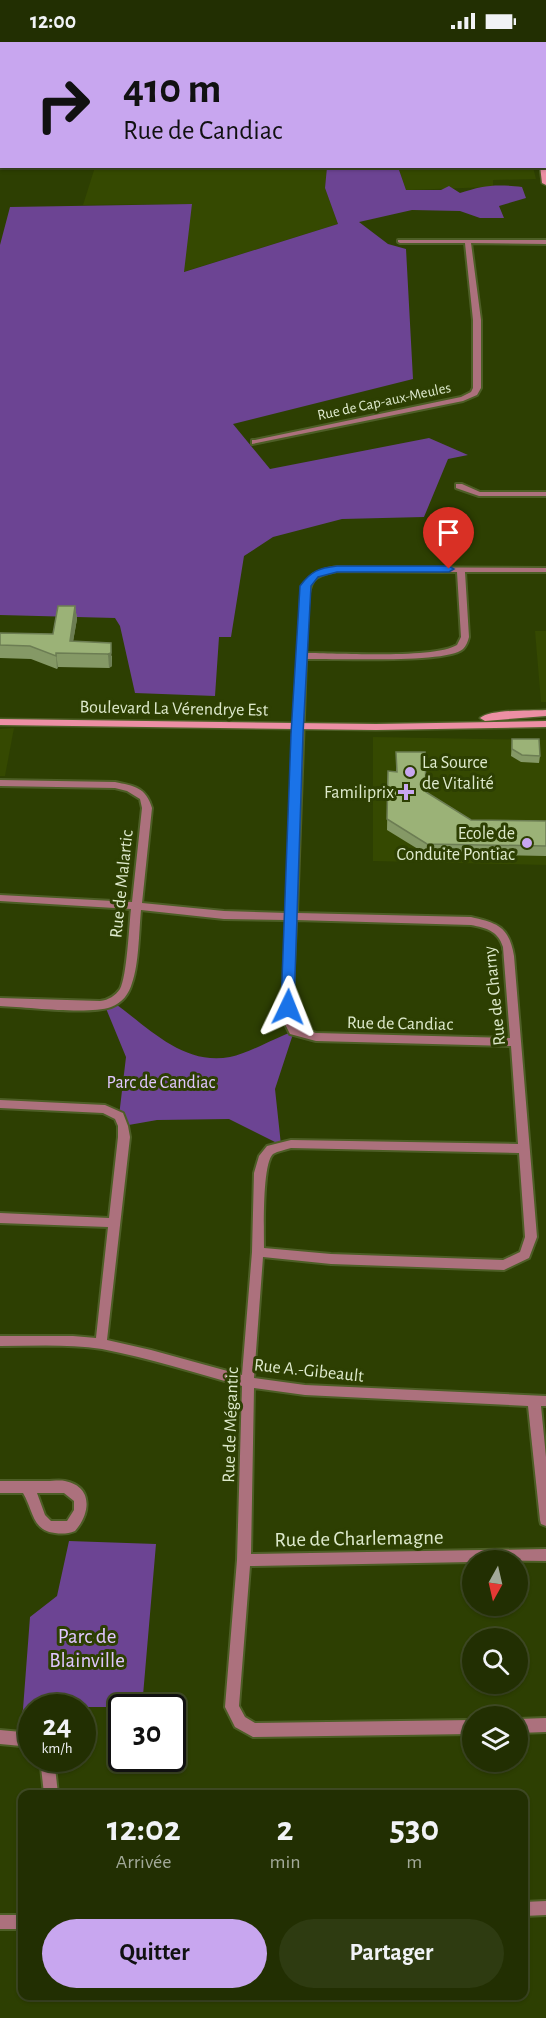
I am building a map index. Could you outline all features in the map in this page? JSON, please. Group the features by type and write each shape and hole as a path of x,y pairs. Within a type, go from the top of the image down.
{"street":[{"path":"543,168 546,183"},
{"path":"400,241 546,242"},
{"name":"Rue de Cap-aux-Meules","path":"255,442 463,399 474,393 477,388 477,320 468,242"},
{"path":"459,486 479,494 546,494"},
{"name":"Rue de Candiac","path":"516,1042 316,1037 294,1031 288,1007 298,726 306,586 314,575 322,571 337,569 546,570"},
{"path":"303,656 427,654 456,650 461,647 465,638 461,569"},
{"name":"Boulevard La Vérendrye Est","path":"0,722 298,726 455,725 525,719 546,712"},
{"path":"525,719 546,725"},
{"name":"Rue de Malartic","path":"0,783 115,784 130,788 144,797 147,808 128,986 122,995 105,1006 0,1002"},
{"name":"Rue de Charny","path":"0,898 138,906 224,915 471,921 496,927 504,934 507,942 516,1042 531,1237 525,1255 504,1265 331,1259 258,1252"},
{"path":"0,1104 105,1109 119,1116 123,1126 123,1137 101,1344"},
{"name":"Rue de Mégantic","path":"462,1727 253,1730 240,1722 232,1707 244,1560 248,1382 262,1164 271,1149 281,1145 524,1149"},
{"path":"0,1218 114,1223"},
{"name":"Rue A.-Gibeault","path":"0,1341 73,1341 101,1344 151,1355 248,1382 336,1393 540,1401"},
{"path":"540,1401 546,1520"},
{"path":"0,1487 27,1488"},
{"name":"Rue de Charlemagne","path":"244,1560 546,1555"},
{"path":"528,1726 546,1725"},
{"path":"0,1737 18,1739"},
{"path":"50,1772 51,1790"},
{"path":"528,1909 546,1908"},
{"path":"0,1922 18,1922"}],"shaded area":[{"path":"95,168 327,168 325,188 338,224 183,272 192,204 83,205"},
{"path":"398,168 533,168 536,179 493,180 493,187 406,190"},
{"path":"535,631 546,631 546,702 541,702"},
{"path":"14,728 5,776 0,776 0,729"},
{"path":"373,737 546,740 546,865 373,861"}],"green space":[{"path":"327,168 398,168 406,190 441,190 449,186 460,193 497,185 513,186 522,187 526,198 499,206 504,218 480,218 460,211 412,210 359,222 388,244 406,249 413,379 233,424 270,469 429,438 468,455 448,459 424,517 342,519 273,537 244,556 231,637 219,637 215,696 135,693 120,626 115,618 0,615 0,245 10,207 192,204 184,272 338,224 325,188"},
{"name":"Parc de Candiac","path":"113,1002 167,1042 197,1056 230,1057 294,1031 275,1089 281,1145 229,1119 157,1120 123,1126 119,1116 126,1057 105,1006"},
{"name":"Parc de Blainville","path":"69,1541 156,1544 143,1694 108,1694 108,1707 96,1707 96,1694 24,1694 30,1617 57,1596"}],"building":[{"path":"58,606 75,606 70,641 111,643 111,653 56,653 56,656 30,646 0,645 0,633 53,634"},
{"path":"512,739 539,739 540,756 522,755 512,749"},
{"path":"396,752 425,752 426,792 471,820 546,821 546,846 427,844 387,819 388,771 397,772"}],"place":[{"name":"La Source de Vitalité","path":"410,772"},
{"name":"Familiprix","path":"406,792"},
{"name":"Ecole de Conduite Pontiac","path":"527,843"}],"route":[{"path":"288,1007 297,734 306,586 314,575 322,571 337,569 449,569"}]}
